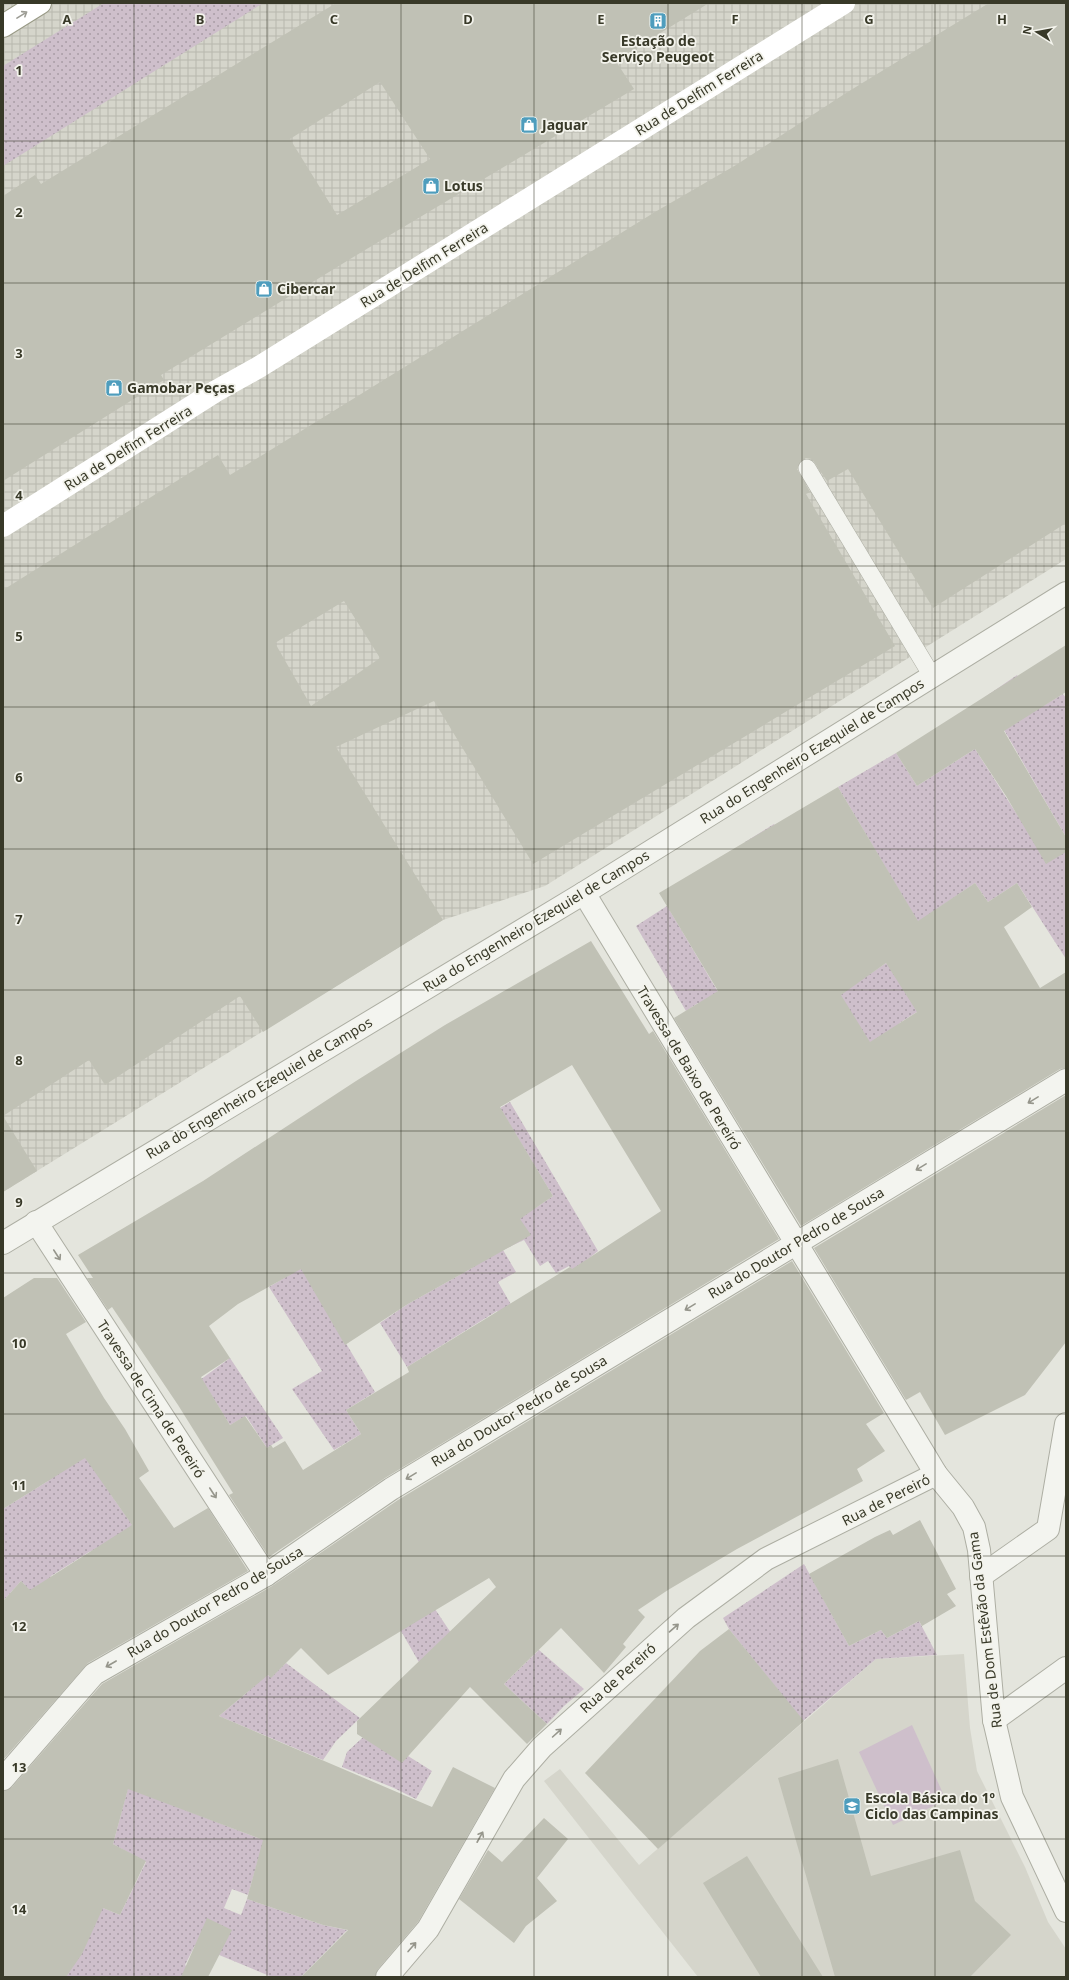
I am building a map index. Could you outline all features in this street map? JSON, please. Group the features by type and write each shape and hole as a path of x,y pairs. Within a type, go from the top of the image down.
{"main road":[{"path":"3,26 40,3"},
{"name":"Rua de Delfim Ferreira","path":"3,526 184,413 216,390 259,367 844,3"}],"street":[{"name":"Rua do Engenheiro Ezequiel de Campos","path":"3,1243 584,893 1066,593"},
{"name":"Travessa de Baixo de Pereiró","path":"584,893 795,1244"},
{"name":"Rua do Doutor Pedro de Sousa","path":"3,1779 94,1674 266,1575 391,1488 1066,1080"},
{"name":"Travessa de Cima de Pereiró","path":"36,1222 266,1575"},
{"name":"Rua de Dom Estêvão da Gama","path":"795,1244 936,1474 963,1507 974,1528 979,1550 994,1720 1012,1797 1066,1911"},
{"path":"981,1576 1048,1529 1066,1424"},
{"name":"Rua de Pereiró","path":"387,1977 428,1929 514,1779 542,1747 686,1618 766,1559 936,1474"},
{"path":"994,1720 1066,1668"}],"lane":[{"path":"808,468 932,676"}],"shaded area":[{"path":"3,3 1066,3 1066,559 545,886 443,920 3,1192"},
{"path":"104,3 263,3 3,166 3,66"},
{"path":"1017,675 1038,709 1063,694 1066,698 1066,837 985,697"},
{"path":"975,749 1018,816 1066,852 1066,959 1017,883 988,902 975,883 918,922 838,787 896,753 917,786"},
{"path":"774,824 870,974 886,963 931,1003 901,1022 873,1048 745,842"},
{"path":"667,906 749,1044 698,1003 686,1011 636,926"},
{"path":"510,1102 598,1251 573,1271 569,1266 556,1273 548,1261 540,1266 524,1240 503,1250 516,1272 498,1282 524,1327 511,1333 497,1311 407,1367 380,1323 408,1304 472,1268 459,1243 537,1207 553,1196 500,1108"},
{"path":"301,1268 375,1392 346,1410 361,1434 334,1450 292,1389 322,1371 269,1287"},
{"path":"230,1358 283,1438 267,1448 246,1416 230,1425 206,1386 200,1380"},
{"path":"28,1445 93,1450 111,1495 138,1533 89,1552 51,1576 39,1600 21,1581 3,1601 3,1509 48,1481"},
{"path":"804,1564 849,1646 881,1630 887,1638 919,1621 937,1655 876,1659 803,1721 729,1629 723,1618"},
{"path":"421,1588 451,1633 420,1664 401,1631"},
{"path":"539,1650 584,1689 564,1706 547,1724 504,1684"},
{"name":"Escola Básica do 1º Ciclo das Campinas","path":"964,1654 970,1728 977,1771 1025,1867 1048,1922 1066,1949 1066,1977 698,1977 544,1781 560,1769 639,1865 876,1659"},
{"path":"286,1663 360,1718 336,1741 323,1760 219,1716 250,1690 257,1669 271,1677"},
{"path":"912,1725 946,1800 893,1825 859,1752"},
{"path":"373,1728 400,1751 432,1771 416,1799 394,1788 342,1767 347,1752"},
{"path":"128,1788 268,1842 258,1860 248,1895 232,1889 224,1908 241,1915 247,1899 323,1925 347,1930 301,1977 272,1977 195,1945 185,1965 193,1972 190,1977 66,1977 84,1900 120,1915 146,1862 113,1844"}],"building":[{"path":"336,3 709,3 649,40 617,63 634,89 360,253 161,375 164,380 3,481 3,196 35,175 41,184","holes":["380,82 430,159 337,215 290,139"]},
{"path":"989,3 1066,3 1066,523 933,608 848,469 827,481 812,459 806,458 802,460 797,469 810,492 806,494 895,646 533,864 434,701 336,747 443,920 263,1032 240,996 105,1085 89,1060 3,1116 3,590 218,455 230,475 655,212 736,165 846,93 931,41 930,39","holes":["344,601 380,658 311,706 275,643"]},
{"path":"1066,645 1066,692 1004,731 1066,837 1066,852 1046,864 1006,796 975,749 917,786 896,753"},
{"path":"838,787 918,921 975,883 988,902 1017,883 1032,907 1004,927 1040,988 1066,972 1066,1068 1060,1069 801,1226 674,1018 718,991 659,893","holes":["886,963 917,1012 870,1042 841,995"]},
{"path":"591,941 649,1034 653,1031 779,1239 385,1478 269,1557 229,1495 233,1493 178,1405 112,1307 108,1310 87,1278 93,1278 78,1255 203,1181 445,1025","holes":["572,1065 661,1211 572,1269 570,1267 407,1367 409,1372 346,1410 361,1434 303,1470 285,1441 273,1448 271,1445 267,1448 245,1416 230,1425 201,1377 230,1358 209,1326 238,1304 301,1269 345,1345 408,1304 531,1235 520,1219 553,1196 500,1107"]},
{"path":"1066,1095 1066,1342 1025,1395 945,1435 920,1392 906,1400 814,1248"},
{"path":"3,1116 37,1171 3,1192"},
{"path":"792,1261 884,1413 866,1424 885,1451 857,1469 863,1481 737,1549 668,1590 638,1610 645,1617 623,1644 626,1647 604,1673 561,1628 504,1684 547,1724 527,1744 470,1687 402,1763 357,1734 357,1721 496,1587 489,1578 328,1675 301,1648 271,1678 268,1675 219,1716 432,1807 453,1767 495,1788 418,1922 378,1969 375,1977 301,1977 348,1930 323,1925 247,1899 263,1840 128,1789 113,1844 146,1861 120,1915 103,1908 82,1954 66,1977 3,1977 3,1791 12,1787 102,1684 272,1586 398,1500"},
{"path":"34,1278 57,1278 86,1322 66,1334 104,1398 125,1429 149,1471 139,1478 174,1528 208,1508 248,1571 88,1663 3,1760 3,1601 21,1581 30,1590 132,1525 85,1458 3,1509 3,1298"},
{"path":"920,1520 956,1589 947,1594 956,1606 922,1626 919,1621 887,1638 881,1630 849,1646 809,1574 875,1537 890,1530 893,1535"},
{"path":"729,1629 804,1721 658,1849 585,1773 700,1651"},
{"path":"838,1759 871,1876 960,1850 975,1901 1011,1935 970,1977 835,1977 778,1778"},
{"path":"544,1818 568,1839 537,1878 557,1901 526,1926 514,1943 459,1899 488,1850 502,1862"},
{"path":"747,1856 823,1977 761,1977 703,1883"},
{"path":"207,1918 232,1930 208,1977 181,1977"}],"place":[{"name":"Estação de Serviço Peugeot","path":"658,21"},
{"name":"Jaguar","path":"529,125"},
{"name":"Lotus","path":"431,186"},
{"name":"Cibercar","path":"264,289"},
{"name":"Gamobar Peças","path":"114,388"},
{"name":"Escola Básica do 1º Ciclo das Campinas","path":"852,1806"}]}
